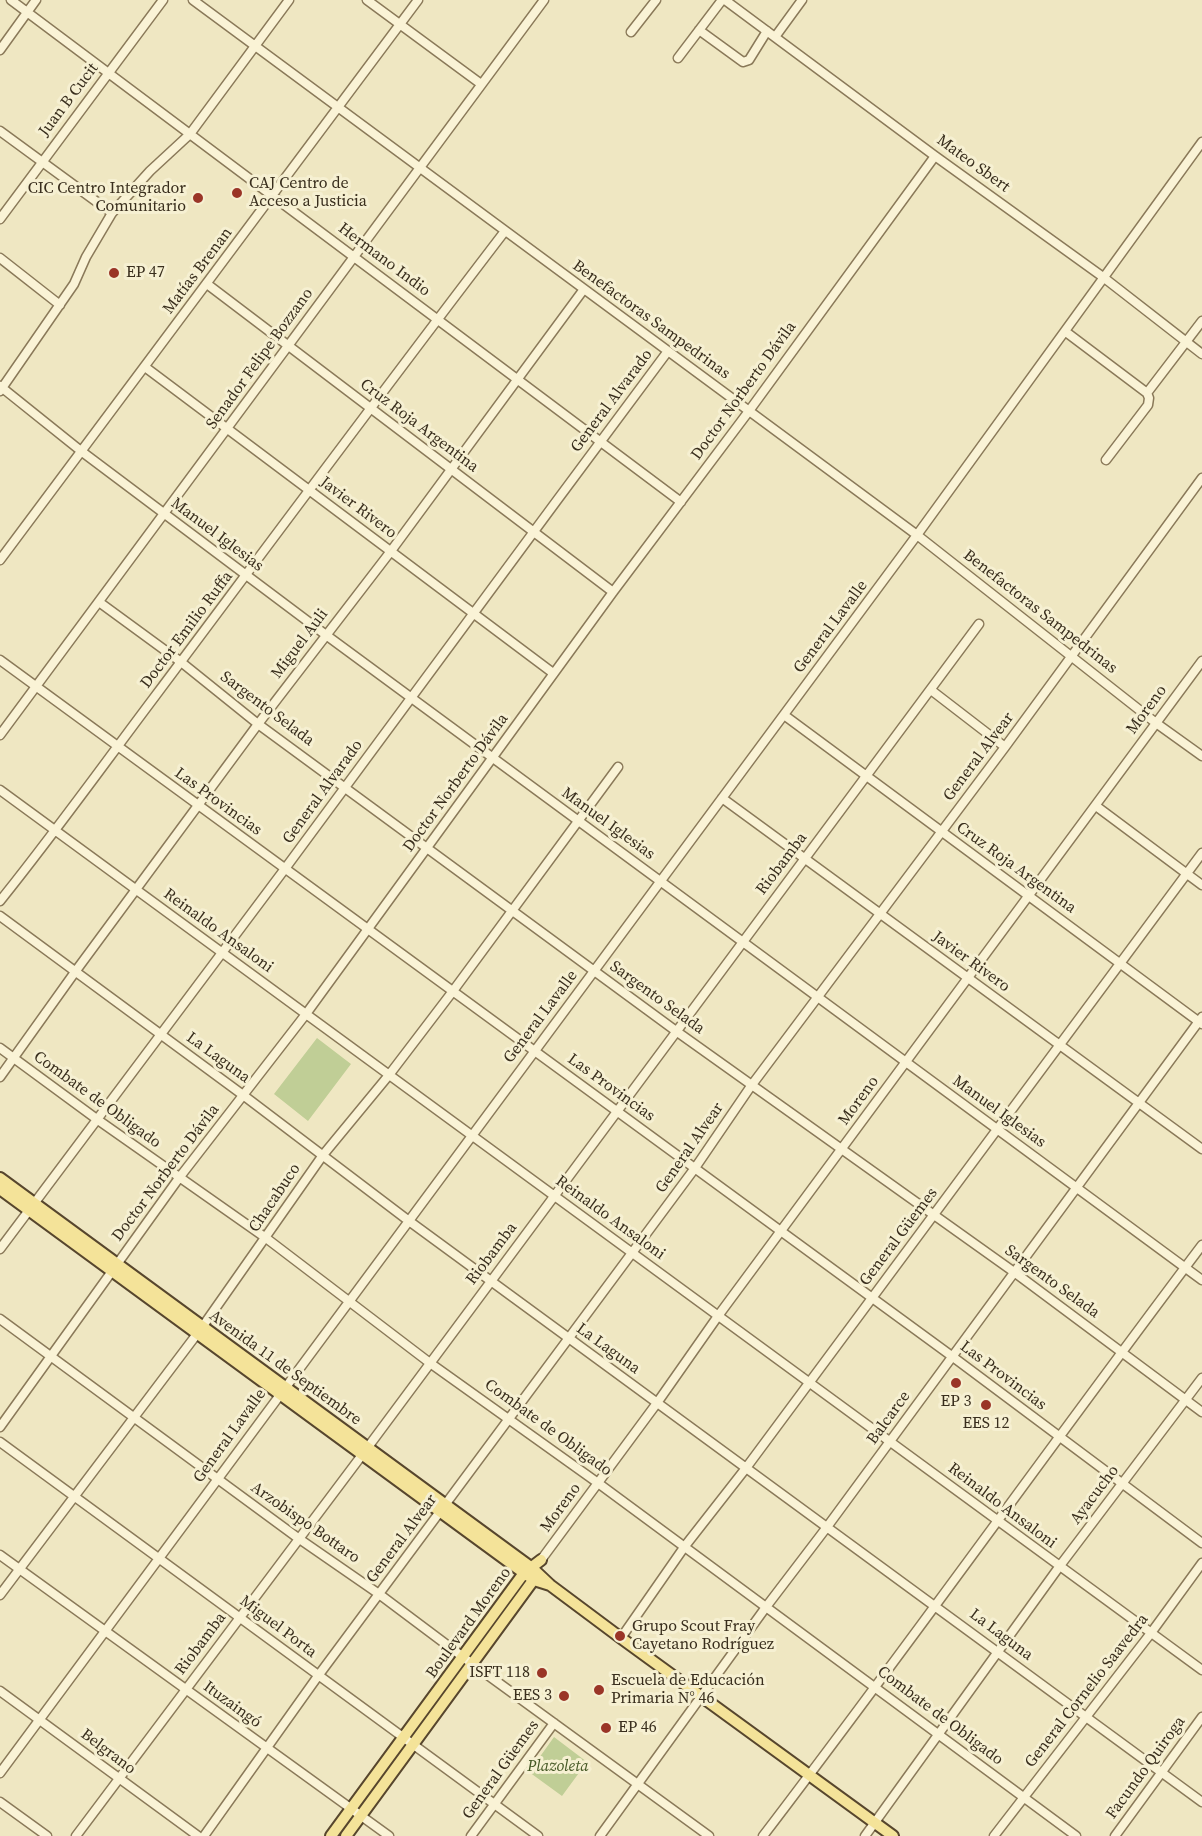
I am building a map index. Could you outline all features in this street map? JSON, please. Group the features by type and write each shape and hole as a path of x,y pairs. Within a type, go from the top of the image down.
{"main road":[{"name":"Avenida 11 de Septiembre","path":"0,1178 31,1206 893,1836"},
{"name":"Avenida 11 de Septiembre","path":"0,1189 31,1206"},
{"name":"Boulevard Moreno","path":"346,1836 408,1741 542,1560"},
{"name":"Boulevard Moreno","path":"331,1836 350,1809 408,1741"}],"street":[{"name":"Hermano Indio","path":"11,0 681,502"},
{"path":"0,50 36,0"},
{"name":"Juan B Cucit","path":"0,219 163,0"},
{"name":"Benefactoras Sampedrinas","path":"193,0 917,535 1156,723 1202,756"},
{"path":"1,389 74,285 86,257 112,213 150,171 190,134 289,0"},
{"path":"367,0 482,84"},
{"name":"Matías Brenan","path":"0,560 418,0"},
{"name":"Senador Felipe Bozzano","path":"0,735 544,0"},
{"path":"631,32 656,0"},
{"path":"678,58 724,0"},
{"name":"Mateo Sbert","path":"724,0 1103,277 1202,354"},
{"path":"699,30 743,62 749,60 802,0"},
{"path":"0,131 112,213"},
{"name":"General Lavalle","path":"0,1773 917,535 1202,142"},
{"name":"Doctor Norberto Dávila","path":"0,1427 179,1178 306,1014 613,592 749,411 935,156"},
{"name":"Doctor Emilio Ruffa","path":"0,902 247,576 369,408 505,231"},
{"path":"0,258 60,305"},
{"name":"Cruz Roja Argentina","path":"207,284 613,592"},
{"name":"Miguel Auli","path":"0,1077 197,806 391,551 584,289"},
{"path":"1148,393 1202,321"},
{"path":"1066,332 1148,393 1148,405 1106,460"},
{"name":"General Alvarado","path":"0,1249 668,351"},
{"name":"Javier Rivero","path":"146,367 553,674"},
{"name":"Manuel Iglesias","path":"1,389 326,635 1202,1280"},
{"name":"General Alvear","path":"204,1836 318,1676 695,1168 751,1086 1005,747 1202,478"},
{"name":"Sargento Selada","path":"99,602 181,662 258,724 594,971 751,1086 1014,1272 1202,1412"},
{"name":"Riobamba","path":"76,1836 979,624"},
{"name":"Las Provincias","path":"0,660 953,1357 1202,1543"},
{"name":"Moreno","path":"542,1560 718,1316 1156,723 1200,667"},
{"path":"931,690 1005,747"},
{"name":"Cruz Roja Argentina","path":"784,715 1120,964 1201,1021"},
{"name":"Chacabuco","path":"0,1595 200,1330 323,1155 453,991 618,767"},
{"name":"Reinaldo Ansaloni","path":"0,790 1202,1670"},
{"name":"Javier Rivero","path":"722,798 1202,1149"},
{"path":"1096,806 1202,885"},
{"name":"General Güemes","path":"621,1638 685,1546 746,1468 1202,853"},
{"name":"La Laguna","path":"0,916 490,1281 1202,1802"},
{"name":"Balcarce","path":"600,1836 703,1697 766,1607 1201,1021"},
{"name":"Combate de Obligado","path":"0,1048 266,1238 430,1363 685,1546 1076,1836"},
{"path":"763,1836 1202,1245"},
{"name":"Arzobispo Bottaro","path":"0,1319 709,1836"},
{"name":"Ayacucho","path":"865,1836 1059,1567 1202,1378"},
{"name":"Miguel Porta","path":"0,1442 538,1836"},
{"name":"Ituzaingó","path":"0,1555 389,1836"},
{"name":"General Cornelio Saavedra","path":"994,1836 1151,1633 1202,1563"},
{"name":"Belgrano","path":"0,1691 198,1836"},
{"name":"Facundo Quiroga","path":"1114,1836 1202,1717"},
{"name":"General Güemes","path":"471,1836 554,1723"},
{"path":"0,1802 46,1836"}],"green space":[{"path":"317,1038 351,1064 308,1121 274,1094"},
{"name":"Plazoleta","path":"554,1737 587,1762 562,1796 529,1772"}],"place":[{"name":"CAJ Centro de Acceso a Justicia","path":"237,193"},
{"name":"CIC Centro Integrador Comunitario","path":"198,198"},
{"name":"EP 47","path":"114,273"},
{"name":"EP 3","path":"956,1383"},
{"name":"EES 12","path":"986,1405"},
{"name":"Grupo Scout Fray Cayetano Rodríguez","path":"620,1636"},
{"name":"ISFT 118","path":"542,1673"},
{"name":"Escuela de Educación Primaria N° 46","path":"599,1690"},
{"name":"EES 3","path":"564,1696"},
{"name":"EP 46","path":"606,1728"}]}
